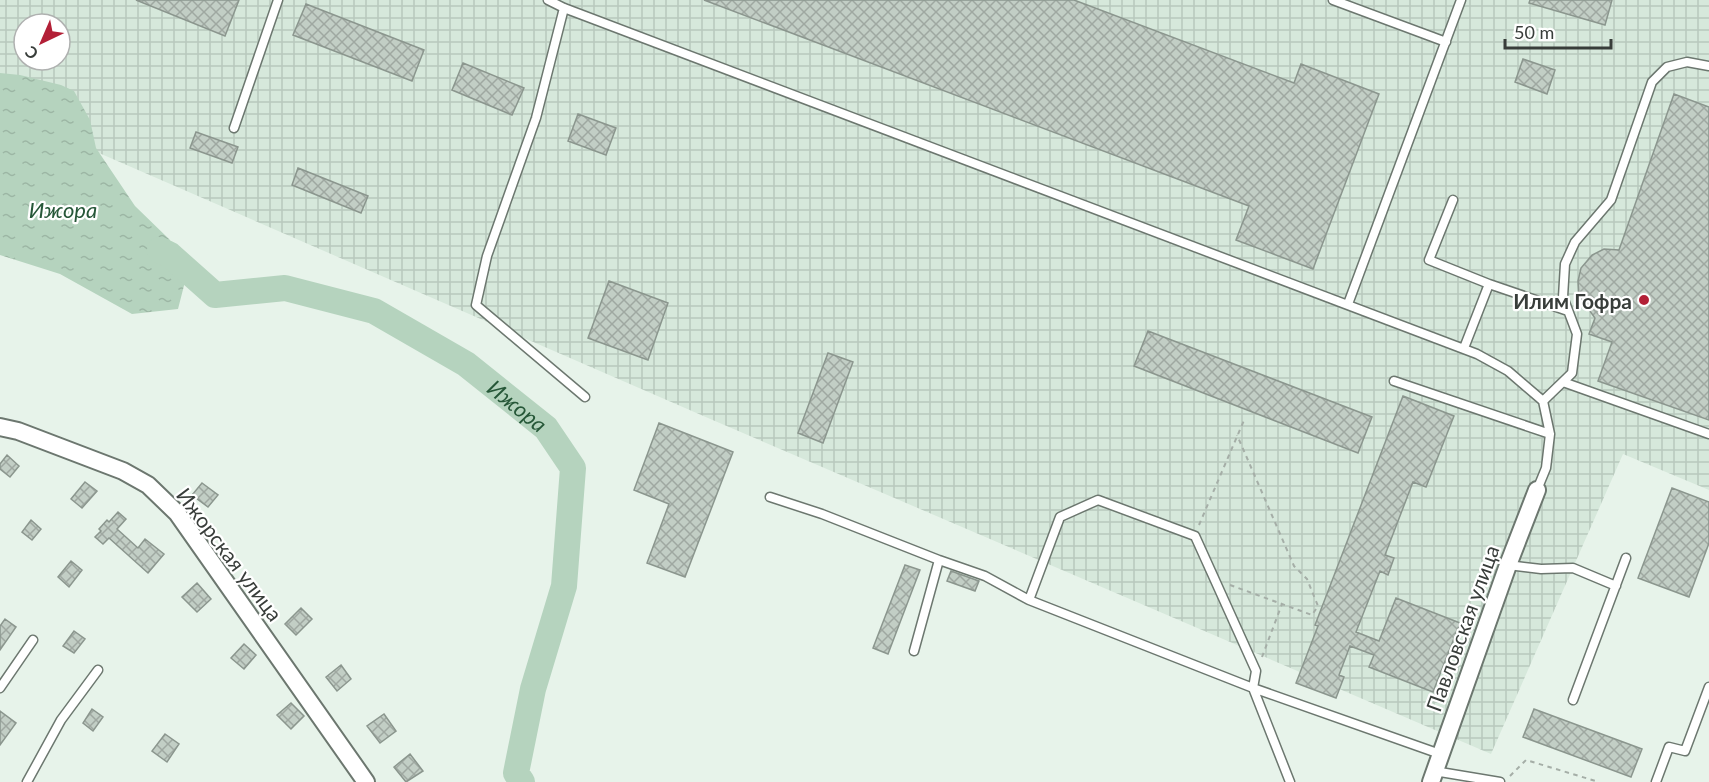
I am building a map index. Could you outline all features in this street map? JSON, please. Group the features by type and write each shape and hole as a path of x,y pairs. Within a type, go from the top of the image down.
{"street":[{"name":"Ижорская улица","path":"0,427 18,431 123,471 148,485 177,513 366,782"},
{"name":"Павловская улица","path":"1432,777 1508,565 1538,490"}],"lane":[{"path":"234,128 278,0"},
{"path":"548,0 1477,354 1508,371 1543,401 1550,434 1546,468 1538,490"},
{"path":"1333,0 1446,42"},
{"path":"1348,304 1461,0"},
{"path":"564,8 536,118 487,256 476,305 585,398"},
{"path":"1543,401 1572,373 1577,334 1563,297 1565,264 1575,242 1611,200 1652,82 1667,67 1687,62 1709,66"},
{"path":"1453,200 1429,260 1489,284 1568,310"},
{"path":"1464,348 1489,284"},
{"path":"1394,381 1550,434"},
{"path":"1563,382 1709,434"},
{"path":"770,497 822,514 985,576 1029,600 1253,688 1440,754"},
{"path":"1029,600 1060,517 1098,500 1195,536 1256,671 1253,688 1290,782"},
{"path":"1573,700 1626,558"},
{"path":"914,651 939,560"},
{"path":"1508,565 1541,569 1573,568 1616,586"},
{"path":"0,688 33,640"},
{"path":"27,782 61,720 98,670"},
{"path":"1656,782 1669,747 1685,751 1709,687"},
{"path":"1432,777 1500,781"}],"path":[{"path":"1195,536 1245,418"},
{"path":"1215,579 1312,615 1318,606 1306,579 1294,566 1237,435"},
{"path":"1256,671 1282,604"},
{"path":"1500,781 1509,777 1526,760 1599,782"}],"shaded area":[{"path":"0,0 1709,0 1709,490 1623,454 1491,754 708,418 0,110"}],"water":[{"name":"Ижора","path":"0,73 20,75 61,85 74,91 90,120 96,148 135,206 170,240 170,255 188,270 178,309 132,314 60,274 0,255"}],"building":[{"path":"136,0 239,0 225,36"},
{"path":"704,0 1074,0 1294,83 1301,64 1379,94 1313,269 1236,240 1249,206"},
{"path":"1530,0 1612,0 1605,25 1529,3"},
{"path":"306,4 424,50 412,81 293,35"},
{"path":"1523,59 1555,70 1547,94 1515,82"},
{"path":"463,63 524,88 512,115 452,90"},
{"path":"1674,94 1709,107 1709,420 1598,381 1612,342 1589,334 1595,318 1579,296 1578,281 1581,268 1592,255 1604,249 1619,250"},
{"path":"578,114 616,128 606,155 568,141"},
{"path":"196,132 238,147 232,163 190,148"},
{"path":"298,168 368,196 361,213 292,185"},
{"path":"609,281 668,303 648,360 588,338"},
{"path":"1148,331 1372,417 1358,453 1134,366"},
{"path":"828,353 853,362 823,443 798,433"},
{"path":"1403,396 1454,416 1426,487 1413,482 1385,555 1394,558 1388,575 1380,571 1356,632 1379,641 1396,598 1460,623 1433,692 1369,667 1374,655 1350,646 1339,675 1344,677 1336,698 1296,683 1318,626 1315,625"},
{"path":"659,423 733,452 685,577 647,563 669,504 634,490"},
{"path":"7,455 19,466 10,477 0,469 0,464"},
{"path":"85,482 97,491 82,508 71,499"},
{"path":"202,483 218,495 208,507 192,495"},
{"path":"1672,488 1709,502 1709,543 1689,597 1638,578"},
{"path":"118,512 126,519 117,529 138,548 145,539 164,554 148,573 109,538 103,544 95,537 107,520 109,522"},
{"path":"31,520 41,529 32,540 22,532"},
{"path":"71,561 82,570 69,587 58,577"},
{"path":"905,565 920,570 888,654 873,648"},
{"path":"951,571 979,581 975,591 947,581"},
{"path":"197,583 211,599 197,612 182,597"},
{"path":"301,608 312,619 296,635 285,624"},
{"path":"5,619 16,627 0,650 0,626"},
{"path":"74,631 85,639 74,653 63,646"},
{"path":"244,644 256,655 244,669 231,658"},
{"path":"341,665 351,679 337,691 326,677"},
{"path":"291,703 304,716 291,729 277,715"},
{"path":"92,709 103,717 93,731 83,723"},
{"path":"1534,709 1642,749 1631,777 1523,737"},
{"path":"0,711 16,723 0,745"},
{"path":"384,714 396,731 380,743 367,726"},
{"path":"165,734 179,744 167,762 152,751"},
{"path":"410,754 423,771 406,782 394,767"}],"waterway":[{"name":"Ижора","path":"160,250 170,255 215,295 285,288 374,311 466,364 546,428 573,468 564,586 533,689 516,773 522,782"}],"place":[{"name":"Илим Гофра","path":"1644,300"}]}
